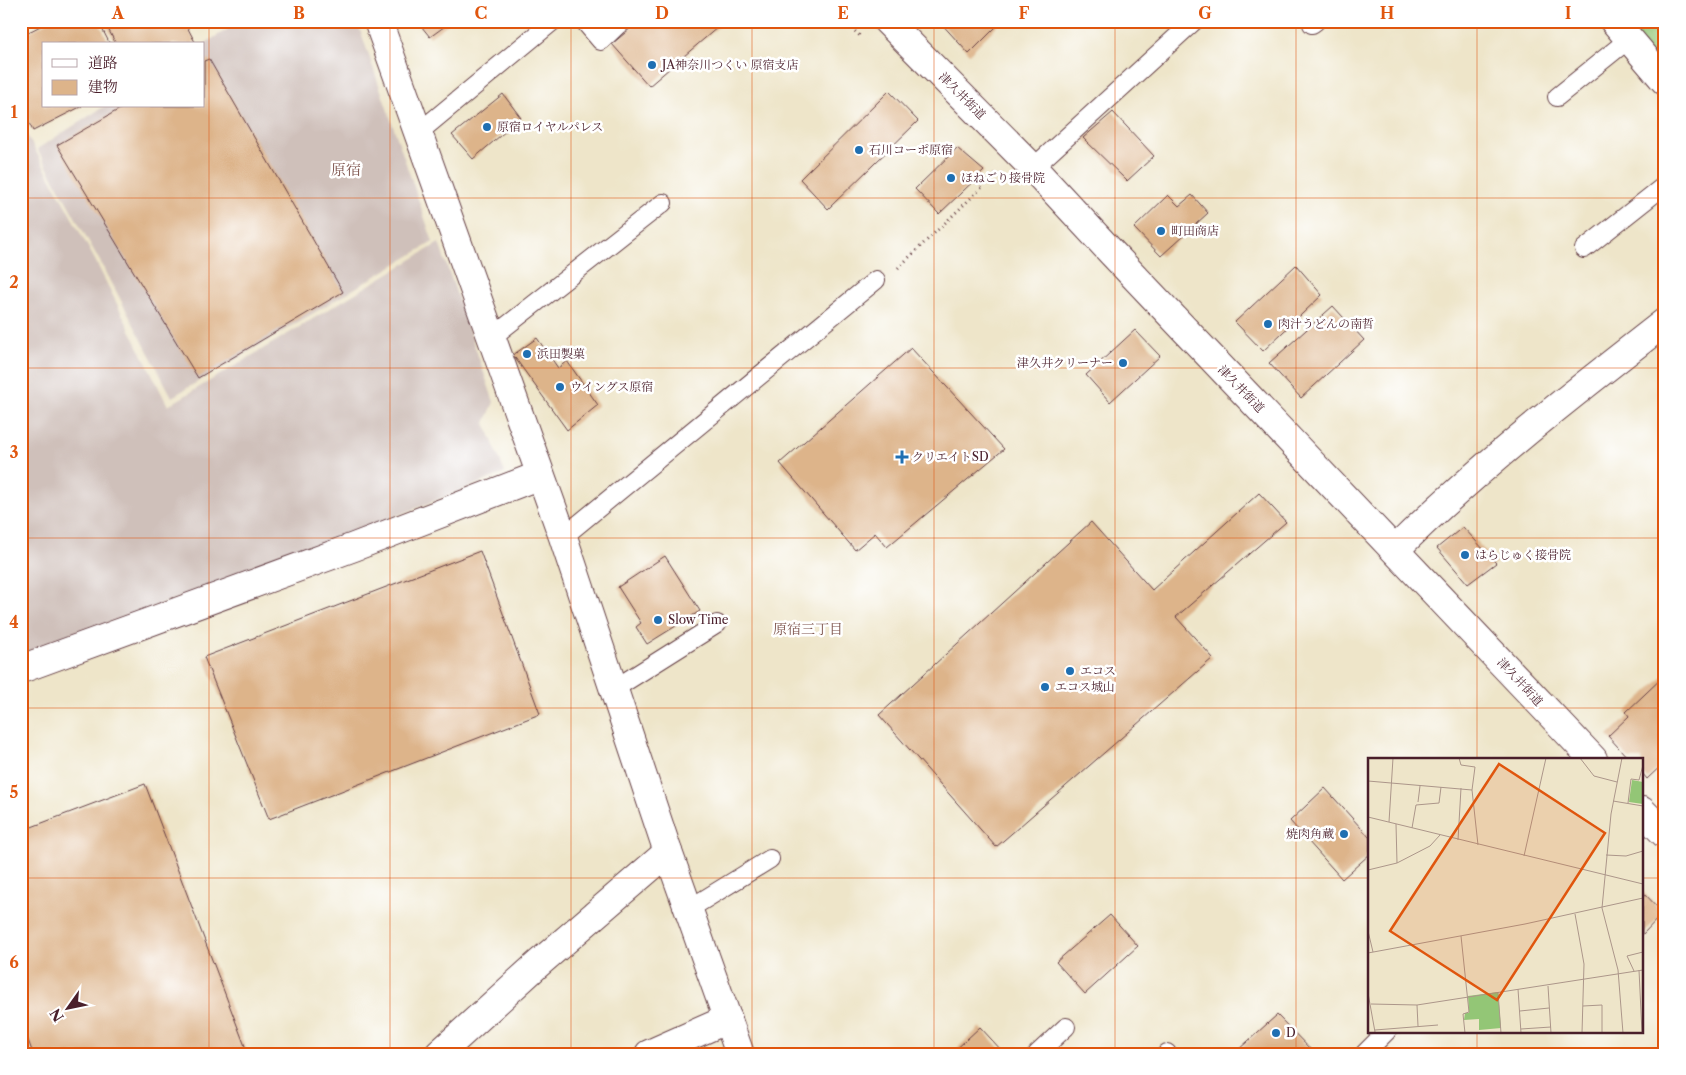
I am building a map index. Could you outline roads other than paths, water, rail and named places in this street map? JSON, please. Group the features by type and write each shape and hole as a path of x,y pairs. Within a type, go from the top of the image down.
{"main road":[{"path":"378,21 563,537 668,852 740,1054"},
{"name":"津久井街道","path":"887,21 1026,161 1591,758"},
{"path":"1622,27 1665,81"},
{"path":"1395,550 1506,449 1665,322"},
{"path":"21,669 336,554 540,475"},
{"path":"1644,813 1665,834"},
{"path":"439,1054 538,964 668,852"},
{"path":"649,1054 728,1019"}],"lane":[{"path":"418,133 553,21"},
{"path":"584,21 601,41 622,21"},
{"path":"1026,161 1194,21"},
{"path":"1558,97 1622,27"},
{"path":"1584,249 1665,185"},
{"path":"491,338 663,203"},
{"path":"563,537 876,280"},
{"path":"614,689 717,624"},
{"path":"689,909 770,859"},
{"path":"1037,1054 1066,1027"},
{"path":"1364,1054 1386,1032"}],"place":[{"name":"JA神奈川つくい 原宿支店","path":"652,65"},
{"name":"原宿ロイヤルパレス","path":"487,127"},
{"name":"石川コーポ原宿","path":"859,150"},
{"name":"ほねごり接骨院","path":"951,178"},
{"name":"町田商店","path":"1161,231"},
{"name":"肉汁うどんの南哲","path":"1268,324"},
{"name":"浜田製菓","path":"527,354"},
{"name":"津久井クリーナー","path":"1123,363"},
{"name":"ウイングス原宿","path":"560,387"},
{"name":"クリエイトSD","path":"902,457"},
{"name":"はらじゅく接骨院","path":"1465,555"},
{"name":"Slow Time","path":"658,620"},
{"name":"エコス","path":"1070,671"},
{"name":"エコス城山","path":"1045,687"},
{"name":"焼肉角蔵","path":"1344,834"},
{"name":"D","path":"1276,1033"}],"district":[{"name":"原宿","path":"346,170"},
{"name":"原宿三丁目","path":"808,629"}]}
